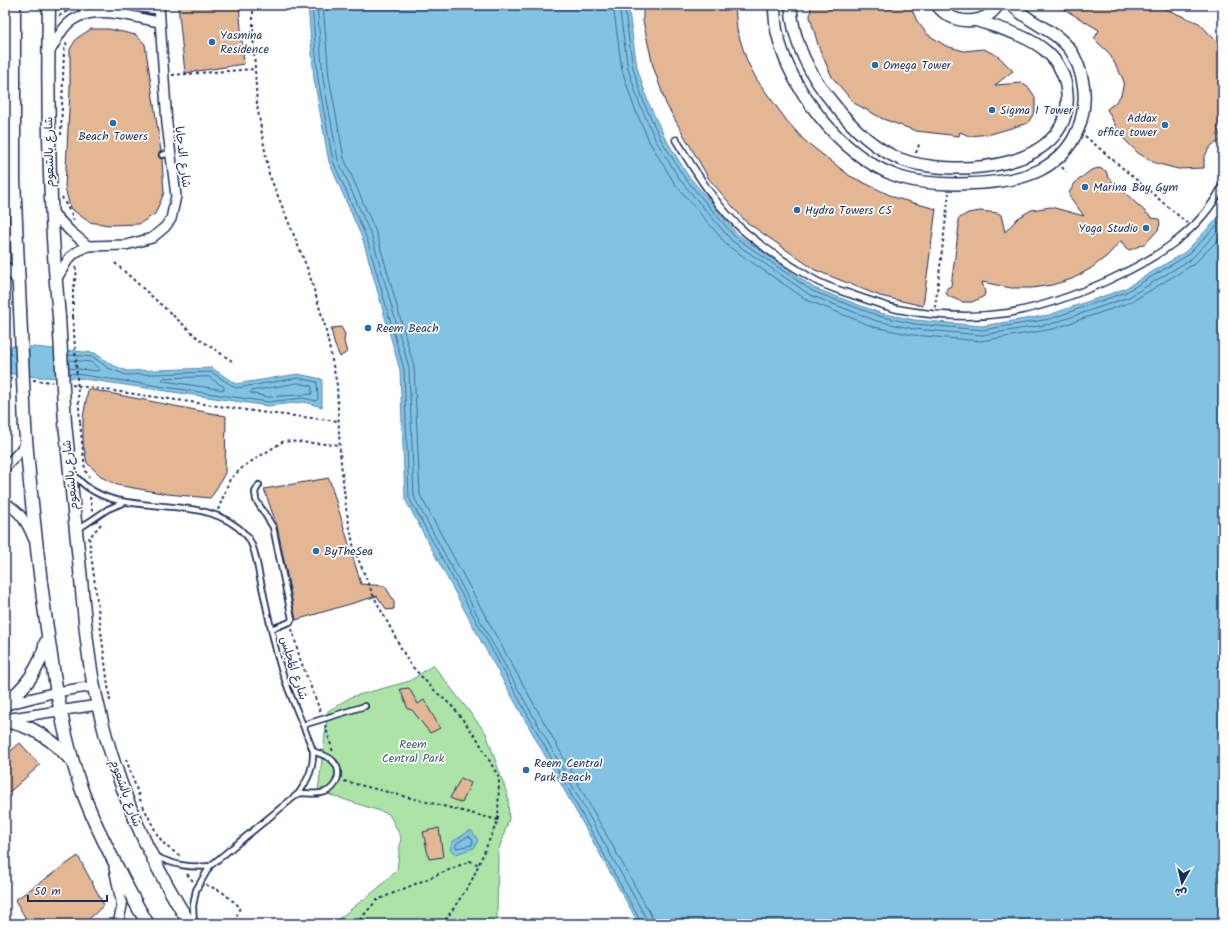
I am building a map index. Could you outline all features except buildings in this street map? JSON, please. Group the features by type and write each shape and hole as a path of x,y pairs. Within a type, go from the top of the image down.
{"main road":[{"path":"14,5 14,180 26,427 36,545 56,692 72,762 82,790 111,857 148,924"},
{"name":"شارع بالشعوم","path":"49,5 48,161 65,423 94,686 118,774 132,816 167,888 190,924"},
{"path":"5,704 18,693 33,676 43,656 48,635"},
{"path":"5,720 21,724 41,733 58,745 72,762"}],"street":[{"path":"116,5 159,7"},
{"path":"774,5 777,32 792,73 814,109 833,131 857,153 873,164 894,175 918,181 950,184 996,181 1039,170 1063,153 1078,130 1083,114 1085,93 1084,81 1074,56 1061,40 1023,17 1012,5"},
{"path":"791,5 794,30 800,49 818,83 839,112 882,150 920,165 938,168 976,168 994,165 1031,154 1050,141 1058,131 1064,118 1067,100 1066,86 1056,62 1046,51 1032,42 975,20"},
{"path":"937,5 951,17 963,21 975,20 986,16 998,5"},
{"name":"شارع الدجايا","path":"88,246 126,245 152,238 165,227 171,219 176,196 166,154 159,7"},
{"path":"48,54 64,28 82,15 93,12 107,13 160,22"},
{"path":"5,25 13,37"},
{"path":"676,140 706,188 745,232 814,280 895,308 934,314 979,316 1010,312 1049,302 1093,287 1138,267 1170,247 1192,228 1215,202 1223,186"},
{"path":"5,193 14,180"},
{"path":"52,212 70,231 88,246 70,258 56,280"},
{"path":"5,266 18,283"},
{"path":"5,468 27,443"},
{"path":"5,503 12,507 26,521 36,545"},
{"path":"5,704 56,692 94,686"},
{"path":"5,720 98,705"},
{"path":"111,857 122,906 118,924"}],"lane":[{"name":"شارع المَجلِس","path":"70,469 76,477 92,491 125,502 197,510 216,515 231,523 247,536 254,552 278,659 313,751 314,764 299,793 210,866 196,890 193,906 194,924"},
{"path":"259,485 255,492 256,500 273,527 292,619 290,622 271,629"},
{"name":"شارع المَجلِس","path":"76,531 108,509 125,502"},
{"path":"303,725 365,706"},
{"path":"299,793 325,792 336,784 337,766 333,760 313,751"},
{"path":"148,851 171,864 190,868 210,866"}],"path":[{"path":"58,16 68,11 66,5"},
{"path":"253,5 257,105 269,174 308,270 325,326 337,385 340,445 346,508 354,549 373,595 409,662 432,688 454,708 478,740 499,778 498,820 471,882 443,924"},
{"path":"61,141 64,50 69,37"},
{"path":"163,75 255,69"},
{"path":"1078,130 1192,228"},
{"path":"934,314 950,184"},
{"path":"62,194 66,208 74,218 74,226"},
{"path":"115,263 198,338 232,361"},
{"path":"77,271 73,289 73,317 80,423 85,470 91,482"},
{"path":"5,377 13,378"},
{"path":"29,380 52,382"},
{"path":"68,384 267,413 339,421"},
{"path":"216,515 230,479 244,466 284,441 340,445"},
{"path":"90,494 92,512"},
{"path":"101,524 89,538 110,708"},
{"path":"290,622 300,659 322,718 333,753 336,755 333,760"},
{"path":"123,752 143,807 158,836 166,846 182,859"},
{"path":"337,780 498,820"},
{"path":"356,924 377,900 470,862 479,865"},
{"path":"184,871 194,882"},
{"path":"203,884 221,891 240,907 234,924"},
{"path":"405,924 418,921 420,924"},
{"path":"249,924 253,922 254,924"}],"green space":[{"name":"Reem Central Park","path":"433,665 486,733 508,797 509,819 498,852 498,924 332,924 377,889 397,870 401,837 389,814 318,791 328,711 351,697 410,681"}],"water":[{"path":"308,5 628,5 637,67 648,102 664,136 687,174 737,234 814,288 880,313 915,320 982,326 1049,315 1124,289 1185,252 1223,213 1223,924 639,924 481,641 405,499 400,370 363,240 329,162 314,79"},
{"path":"5,346 34,347 95,353 110,364 127,371 212,368 236,384 298,374 322,379 322,407 304,402 268,406 78,378 36,377 5,373"},
{"path":"471,830 478,840 474,848 456,854 450,850 452,842"}],"place":[{"name":"Yasmina Residence","path":"212,42"},
{"name":"Omega Tower","path":"875,65"},
{"name":"Sigma 1 Tower","path":"992,110"},
{"name":"Beach Towers","path":"113,123"},
{"name":"Addax office tower","path":"1165,125"},
{"name":"Marina Bay Gym","path":"1085,187"},
{"name":"Hydra Towers C5","path":"797,210"},
{"name":"Yoga Studio","path":"1146,228"},
{"name":"Reem Beach","path":"368,328"},
{"name":"ByTheSea","path":"316,551"},
{"name":"Reem Central Park Beach","path":"526,770"}]}
